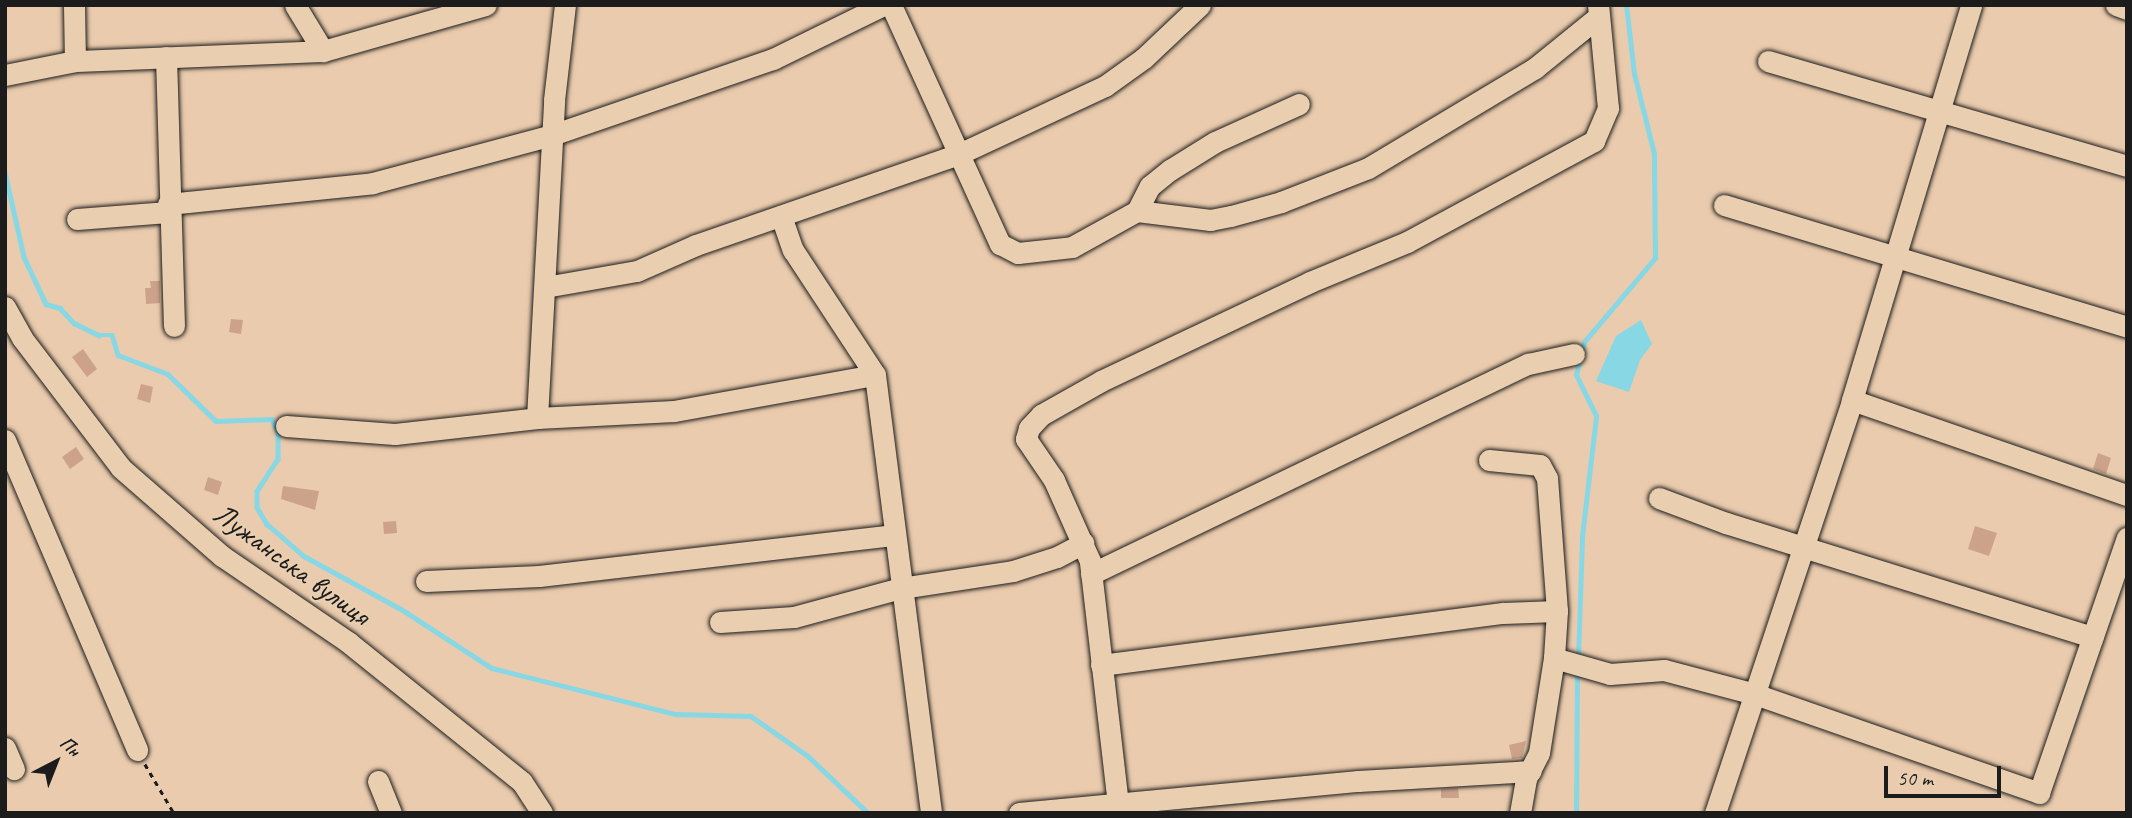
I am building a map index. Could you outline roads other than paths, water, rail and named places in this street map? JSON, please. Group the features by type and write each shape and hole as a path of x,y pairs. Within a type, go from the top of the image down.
{"street":[{"path":"74,5 75,61"},
{"path":"295,5 323,51"},
{"path":"5,75 75,61 323,51 486,5"},
{"path":"537,418 552,135 565,5"},
{"path":"77,219 373,183 552,135 773,59 883,5"},
{"path":"891,5 1000,244 1018,253 1072,247 1137,211 1150,186 1170,170 1215,142 1299,104"},
{"path":"545,287 637,271 696,245 959,154 1105,86 1144,58 1200,5"},
{"path":"1715,813 1852,400 1971,5"},
{"path":"2116,5 2127,9"},
{"path":"1137,211 1210,220 1281,202 1368,168 1535,68 1598,11"},
{"path":"1118,808 1091,574 1083,542 1054,480 1026,439 1029,428 1041,415 1310,282 1407,242 1594,141 1608,108 1598,11"},
{"path":"166,57 168,208 174,326"},
{"path":"1768,61 2127,166"},
{"path":"1724,205 1897,254 2127,327"},
{"path":"781,215 793,250 875,375 893,535 931,813"},
{"name":"Лужанська вулиця","path":"5,307 22,338 130,476 222,556 348,642 522,782 542,813"},
{"path":"1091,574 1528,364 1574,354"},
{"path":"286,426 395,434 537,418 674,411 875,375"},
{"path":"1852,400 2127,495"},
{"path":"5,440 137,750"},
{"path":"1489,460 1540,465 1547,478 1557,611 1571,663 1531,771 1520,813"},
{"path":"1659,498 1726,523 1805,545 2093,637"},
{"path":"426,581 539,576 893,535"},
{"path":"1571,663 1610,674 1664,670 1755,694 2039,793 2127,538"},
{"path":"720,622 793,617 901,588 1013,572 1057,557 1083,542"},
{"path":"1101,665 1490,614 1557,611"},
{"path":"5,748 14,769"},
{"path":"1019,813 1118,808 1358,781 1531,771"},
{"path":"378,781 391,813"}],"water":[{"path":"1641,320 1652,344 1640,360 1629,392 1596,381 1616,336"}],"waterway":[{"path":"1578,659 1582,536 1596,416 1576,375 1584,342 1655,258 1654,154 1634,74 1626,5"},
{"path":"5,172 24,257 46,304 60,308 74,323 99,335 112,335 118,355 168,374 216,421 272,419 278,432 278,459 257,491 257,507 267,524 304,556 401,609 492,668 675,714 751,716 808,756 868,813"},
{"path":"1576,813 1577,671"}]}
